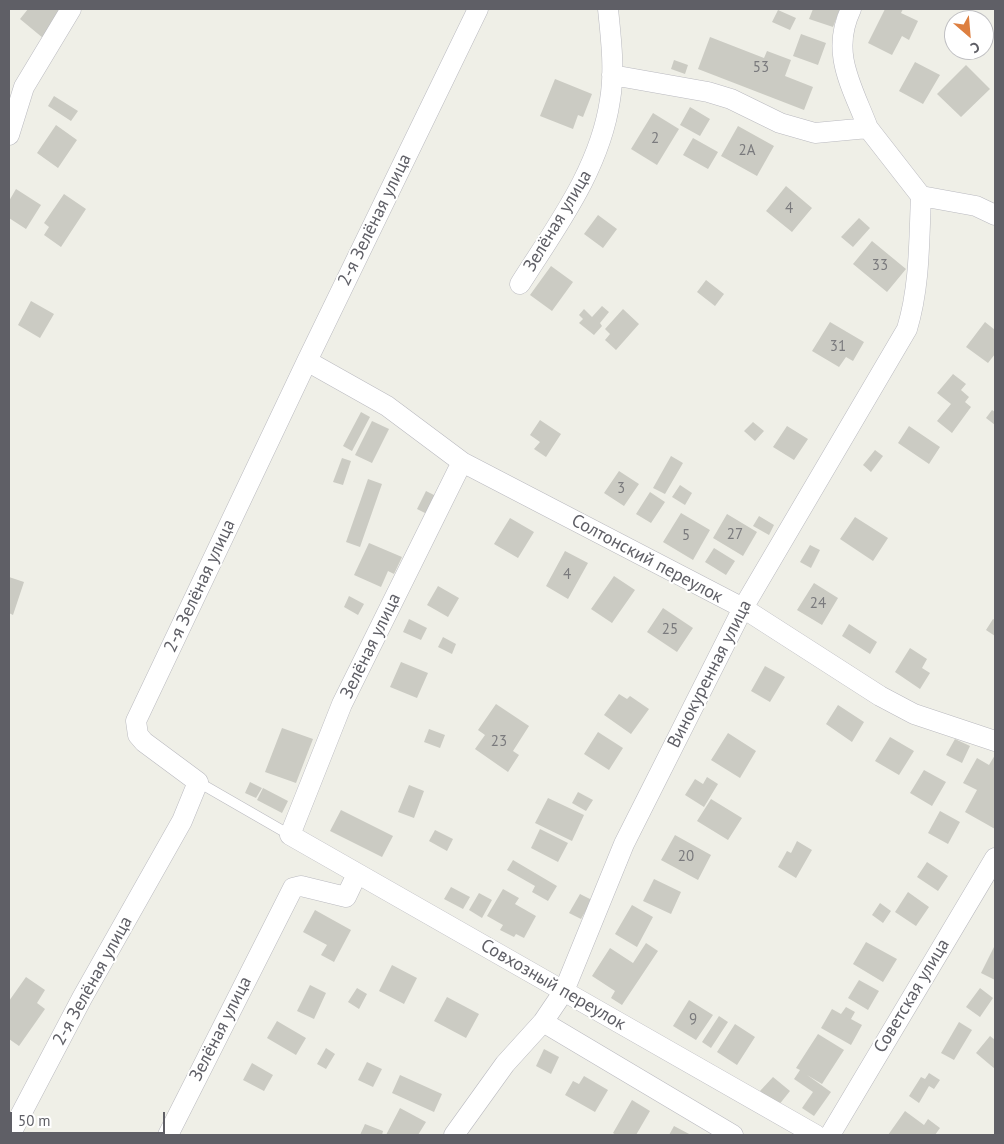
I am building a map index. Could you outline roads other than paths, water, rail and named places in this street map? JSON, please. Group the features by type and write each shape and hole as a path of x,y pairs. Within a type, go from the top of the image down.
{"street":[{"path":"9,135 24,87 71,9"},
{"name":"2-я Зелёная улица","path":"12,1122 182,822 198,782 144,742 138,735 136,721 307,361 478,9"},
{"name":"Зелёная улица","path":"520,284 578,190 590,167 607,115 612,75 608,9"},
{"path":"851,9 841,35 841,49 868,128 921,196 976,206 995,215"},
{"path":"612,75 684,86 708,92 731,100 780,123 815,133 868,128"},
{"name":"Винокуренная улица","path":"454,1135 505,1064 542,1022 564,991 624,844 743,608 907,329 915,304 918,282 921,196"},
{"name":"Солтонский переулок","path":"307,361 387,406 462,462 743,608 880,696 914,714 995,741"},
{"name":"Зелёная улица","path":"290,836 342,704 462,462"},
{"name":"Совхозный переулок","path":"290,836 816,1135"},
{"name":"Советская улица","path":"830,1135 995,858"},
{"name":"Зелёная улица","path":"168,1135 293,888 301,886 346,897 357,874"},
{"path":"542,1022 733,1135"}],"lane":[{"path":"198,782 290,836"}]}
